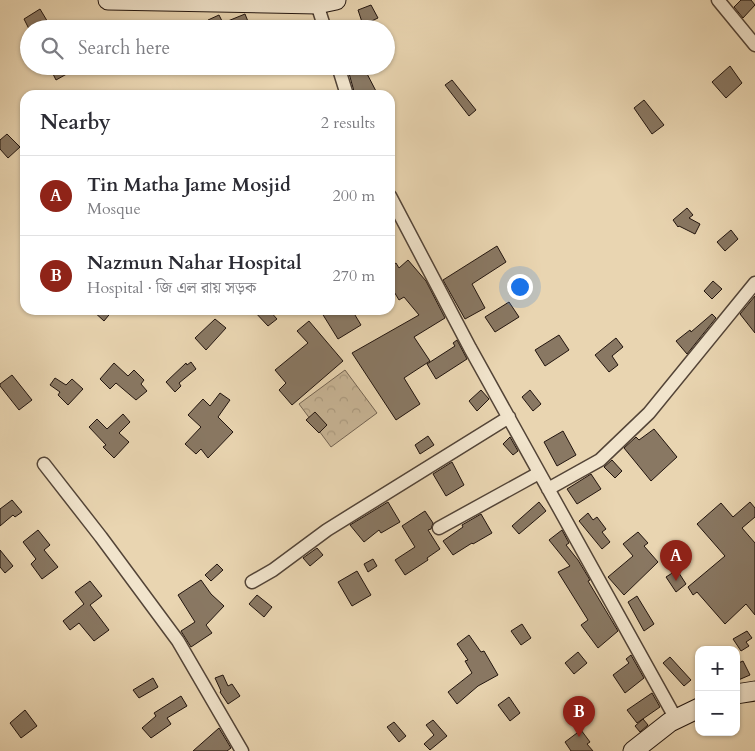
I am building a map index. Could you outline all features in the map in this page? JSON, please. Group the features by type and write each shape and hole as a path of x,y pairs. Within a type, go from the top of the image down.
{"street":[{"path":"108,0 315,2 336,0"},
{"path":"718,0 755,45"},
{"path":"315,2 322,20"},
{"path":"341,75 345,90"},
{"path":"395,205 548,489 676,719"},
{"path":"548,489 600,460 648,413 755,283"},
{"path":"252,582 273,570 327,530 509,417"},
{"path":"44,464 101,536 178,641 242,751"},
{"path":"439,528 540,473"},
{"path":"740,693 755,691"},
{"path":"632,751 676,719 695,710"}],"green space":[{"path":"345,370 377,413 331,447 299,404"}],"building":[{"path":"741,0 751,0 755,5 743,18 734,7"},
{"path":"371,5 378,18 361,20 358,10"},
{"path":"40,9 47,20 24,20"},
{"path":"245,14 247,20 230,20"},
{"path":"219,15 222,20 208,20"},
{"path":"730,66 742,83 726,98 712,82"},
{"path":"54,75 65,75 56,80"},
{"path":"349,75 368,75 375,90 354,90"},
{"path":"452,80 476,110 469,116 445,85"},
{"path":"644,100 664,125 652,134 634,108"},
{"path":"7,134 20,147 8,158 0,149 0,140"},
{"path":"687,208 693,215 689,218 700,224 695,234 678,227 673,220"},
{"path":"731,230 738,239 725,251 717,242"},
{"path":"497,246 506,262 472,284 485,308 465,319 443,280"},
{"path":"408,260 426,281 445,318 414,337 430,361 404,378 420,404 396,420 352,353 419,315 404,297 399,300 395,293 395,264 399,268"},
{"path":"713,281 722,289 712,299 704,291"},
{"path":"755,296 755,333 740,314"},
{"path":"509,302 519,317 495,332 485,317"},
{"path":"712,314 716,318 687,354 676,341 690,330 691,332"},
{"path":"97,315 109,315 104,321"},
{"path":"258,315 273,315 277,319 268,326"},
{"path":"323,315 355,315 361,325 338,339"},
{"path":"215,319 226,328 206,350 195,338"},
{"path":"309,321 343,361 292,405 279,390 286,383 275,370 308,343 297,331"},
{"path":"559,335 569,350 545,366 535,350"},
{"path":"616,338 623,347 612,356 618,365 609,372 595,355"},
{"path":"457,340 467,359 436,379 427,364 455,346 453,343"},
{"path":"191,362 196,369 179,383 181,386 175,392 166,382 186,363 187,365"},
{"path":"114,363 128,376 134,370 144,380 141,384 147,391 136,400 116,383 110,389 100,379"},
{"path":"12,375 32,400 19,410 0,386"},
{"path":"55,378 66,385 72,379 83,389 68,405 58,395 60,392 50,385"},
{"path":"481,390 489,399 477,411 469,401"},
{"path":"530,390 541,404 533,411 522,397"},
{"path":"220,393 230,400 218,417 233,432 208,458 201,449 196,454 185,444 201,427 188,415 203,399 210,406"},
{"path":"315,412 327,425 319,433 306,420"},
{"path":"123,414 130,422 119,433 129,442 114,458 103,447 106,445 89,427 97,419 107,429"},
{"path":"654,429 677,457 651,481 624,448 636,437 639,440"},
{"path":"563,431 576,455 557,466 544,442"},
{"path":"428,436 434,445 420,454 415,445"},
{"path":"510,437 518,451 513,455 503,444"},
{"path":"612,460 622,471 615,478 604,467"},
{"path":"452,462 464,485 446,496 433,474"},
{"path":"591,474 601,489 577,504 567,489"},
{"path":"12,500 22,512 15,517 13,515 0,526 0,509"},
{"path":"388,502 400,522 381,533 379,530 364,542 350,525"},
{"path":"539,502 546,511 519,534 512,526"},
{"path":"750,502 755,508 755,517 742,528 755,543 755,615 746,604 725,624 697,592 693,595 688,587 725,556 697,524 721,503 733,517"},
{"path":"425,511 433,523 431,529 428,530 440,549 427,558 428,560 405,575 395,560 415,547 402,526"},
{"path":"588,513 593,520 597,517 606,529 602,532 610,542 602,549 579,521"},
{"path":"481,514 492,533 453,555 443,541 463,527 462,525"},
{"path":"38,530 50,545 44,550 58,567 42,579 31,564 36,559 23,542"},
{"path":"562,530 569,543 566,545 578,560 590,580 588,581 618,631 598,648 581,625 588,620 558,572 570,566 549,540"},
{"path":"638,532 648,543 644,546 658,562 624,595 608,577 633,556 623,544"},
{"path":"317,548 323,555 310,566 303,558"},
{"path":"0,550 13,566 5,573 0,567"},
{"path":"373,559 377,566 368,572 364,564"},
{"path":"217,564 223,570 211,581 205,575"},
{"path":"677,570 686,584 676,592 666,577"},
{"path":"357,571 371,595 352,606 338,582"},
{"path":"201,580 211,594 224,606 206,625 212,633 191,647 181,631 195,622 178,595"},
{"path":"90,581 102,596 90,605 109,630 94,641 79,623 70,630 63,621 84,604 75,592"},
{"path":"257,595 272,607 264,617 249,604"},
{"path":"637,596 654,624 644,631 628,602"},
{"path":"522,624 531,638 521,645 511,631"},
{"path":"747,631 752,638 746,642 749,646 741,651 740,646 738,646 733,639"},
{"path":"469,635 481,652 484,651 498,675 478,686 457,704 448,692 472,673 465,661 468,660 457,644"},
{"path":"578,652 587,663 574,674 565,663"},
{"path":"631,655 644,678 625,693 613,675 629,663 626,659"},
{"path":"670,657 691,680 684,686 663,663"},
{"path":"743,661 750,675 740,679 740,662"},
{"path":"223,675 228,686 232,684 240,696 228,704 220,692 215,678"},
{"path":"153,678 158,687 139,698 133,690"},
{"path":"652,693 660,707 637,723 627,710"},
{"path":"181,696 187,706 167,718 171,724 151,738 142,728 156,716 154,713"},
{"path":"509,697 520,713 510,721 498,705"},
{"path":"25,710 37,726 21,738 10,723"},
{"path":"643,719 648,725 640,732 635,726"},
{"path":"433,720 447,736 430,750 424,744 434,735 426,725"},
{"path":"394,722 406,736 399,742 387,727"},
{"path":"219,728 231,748 227,751 193,751"},
{"path":"581,730 590,742 587,744 593,751 571,751 565,742"}],"place":[{"name":"Tin Matha Jame Mosjid","path":"676,581"},
{"name":"Nazmun Nahar Hospital","path":"579,737"}]}
